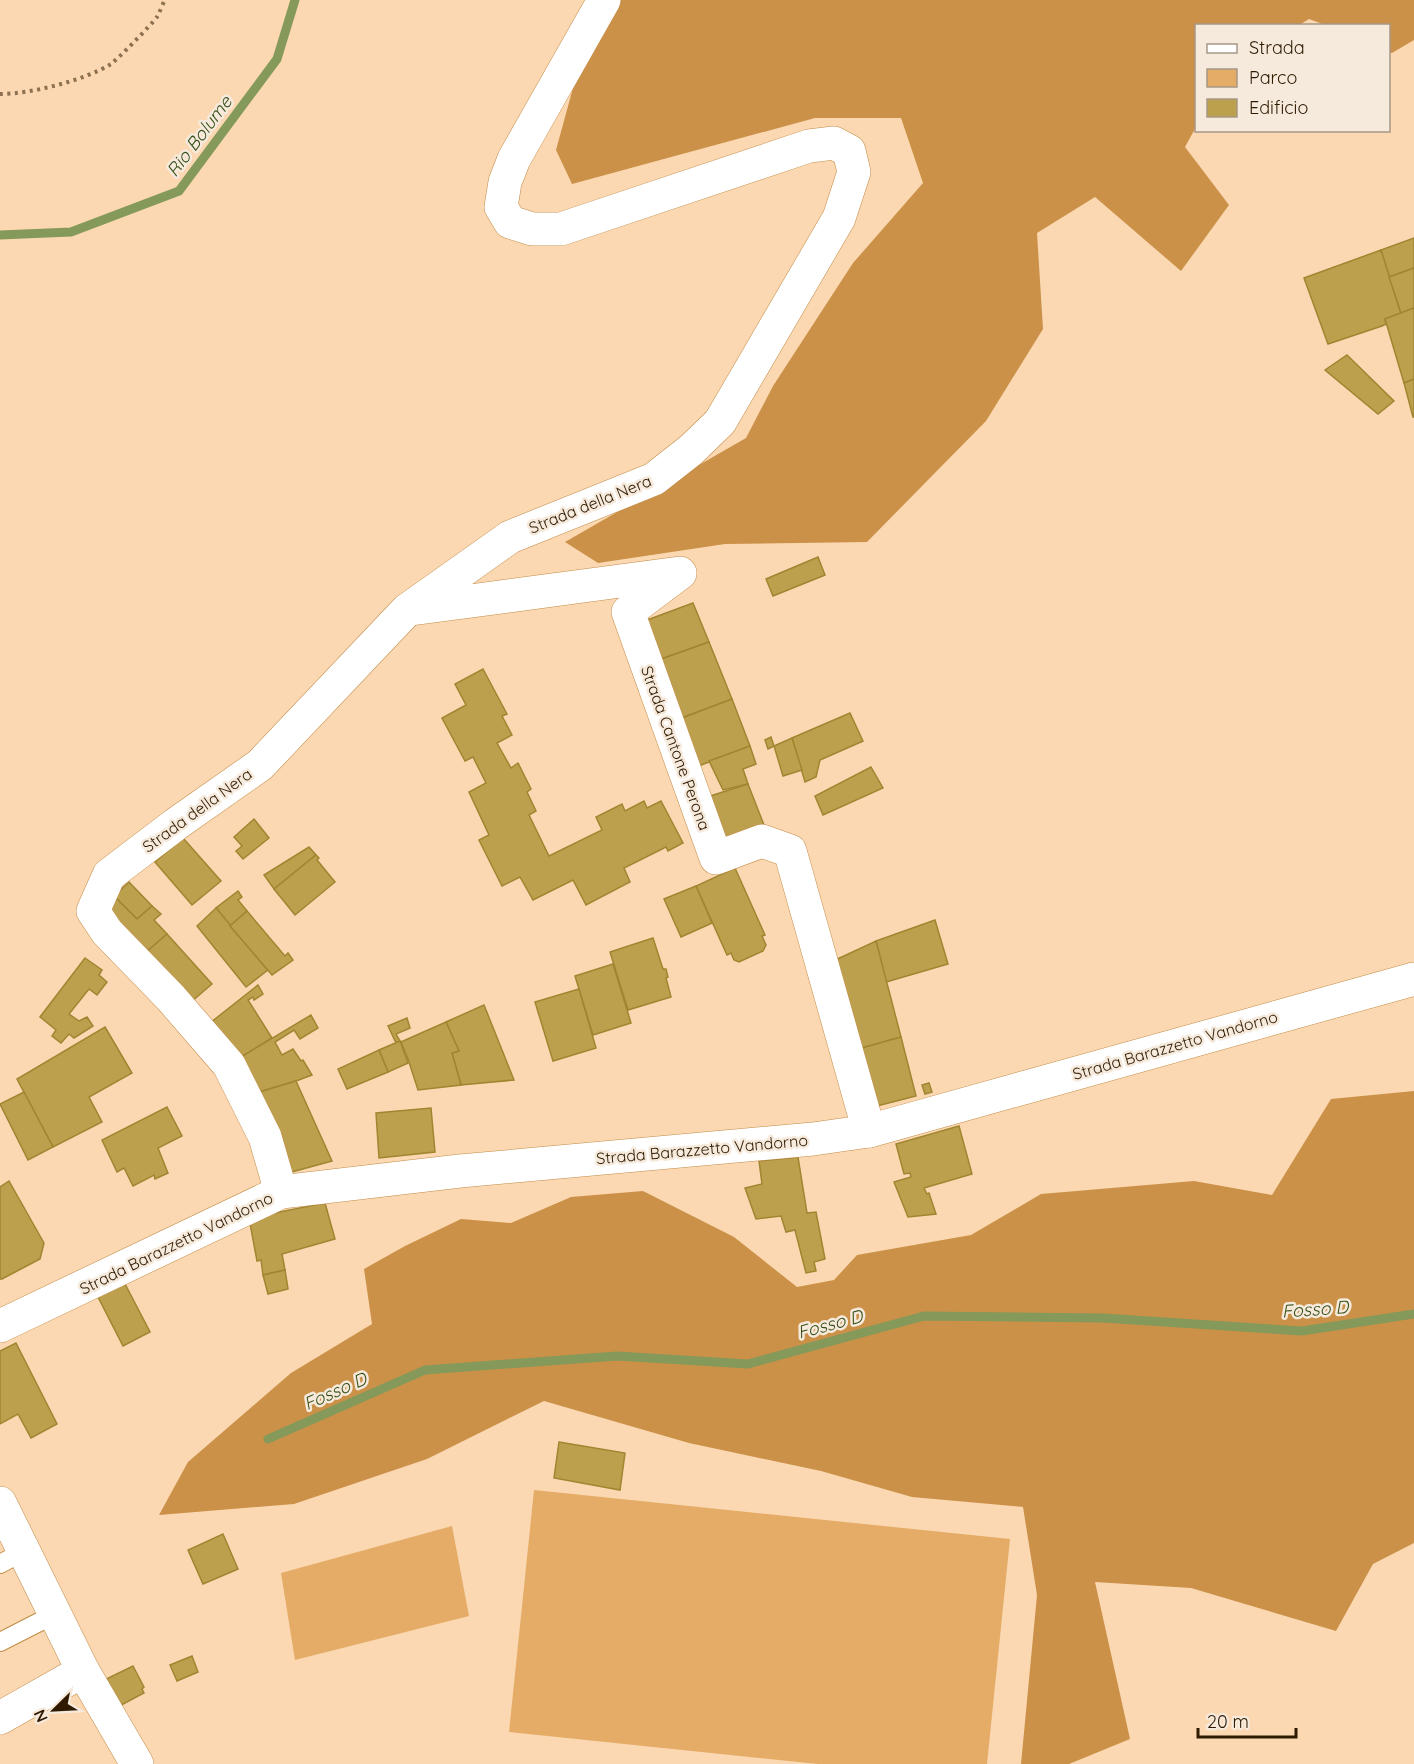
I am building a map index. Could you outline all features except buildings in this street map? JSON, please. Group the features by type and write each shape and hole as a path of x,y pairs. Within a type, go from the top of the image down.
{"street":[{"name":"Strada della Nera","path":"281,1192 265,1137 229,1065 171,998 107,932 93,911 108,875 260,765 407,610 510,537 654,479 691,450 720,422 839,218 854,172 849,151 834,143 808,146 561,229 532,229 510,222 501,207 505,182 514,159 604,0"},
{"name":"Strada Cantone Perona","path":"407,610 680,573 628,612 716,858 762,841 790,851 869,1131"},
{"name":"Strada Barazzetto Vandorno","path":"0,1326 281,1192 460,1171 813,1140 869,1131 1414,979"},
{"path":"0,1503 12,1558 55,1614 83,1671 137,1764"},
{"path":"0,1718 83,1671"}],"lane":[{"path":"0,1642 55,1614"}],"path":[{"path":"0,94 18,94 52,85 113,63 156,17 165,0"}],"green space":[{"path":"534,1490 1010,1539 987,1764 818,1764 509,1732"},
{"path":"452,1526 469,1616 295,1660 281,1573"}],"shaded area":[{"path":"609,0 1414,0 1414,40 1392,53 1390,52 1390,24 1322,24 1309,19 1301,24 1195,24 1195,129 1185,147 1229,205 1181,271 1095,197 1037,233 1043,329 986,421 867,542 725,544 598,563 565,542 746,438 773,386 853,263 923,183 901,118 815,118 572,184 556,150 590,26"},
{"path":"1414,1091 1414,1543 1373,1564 1336,1631 1191,1588 1095,1582 1130,1739 1069,1764 1021,1764 1037,1595 1023,1507 912,1497 821,1471 689,1443 544,1401 427,1459 294,1504 159,1515 188,1462 291,1373 372,1324 364,1269 461,1219 511,1223 571,1197 643,1191 734,1237 797,1287 834,1280 857,1255 971,1235 1041,1194 1194,1181 1272,1195 1331,1099"}],"waterway":[{"name":"Rio Bolume","path":"0,235 71,232 179,191 277,59 295,0"},
{"name":"Fosso D","path":"268,1439 425,1370 617,1356 748,1364 924,1316 1103,1318 1302,1331 1414,1314"}]}
